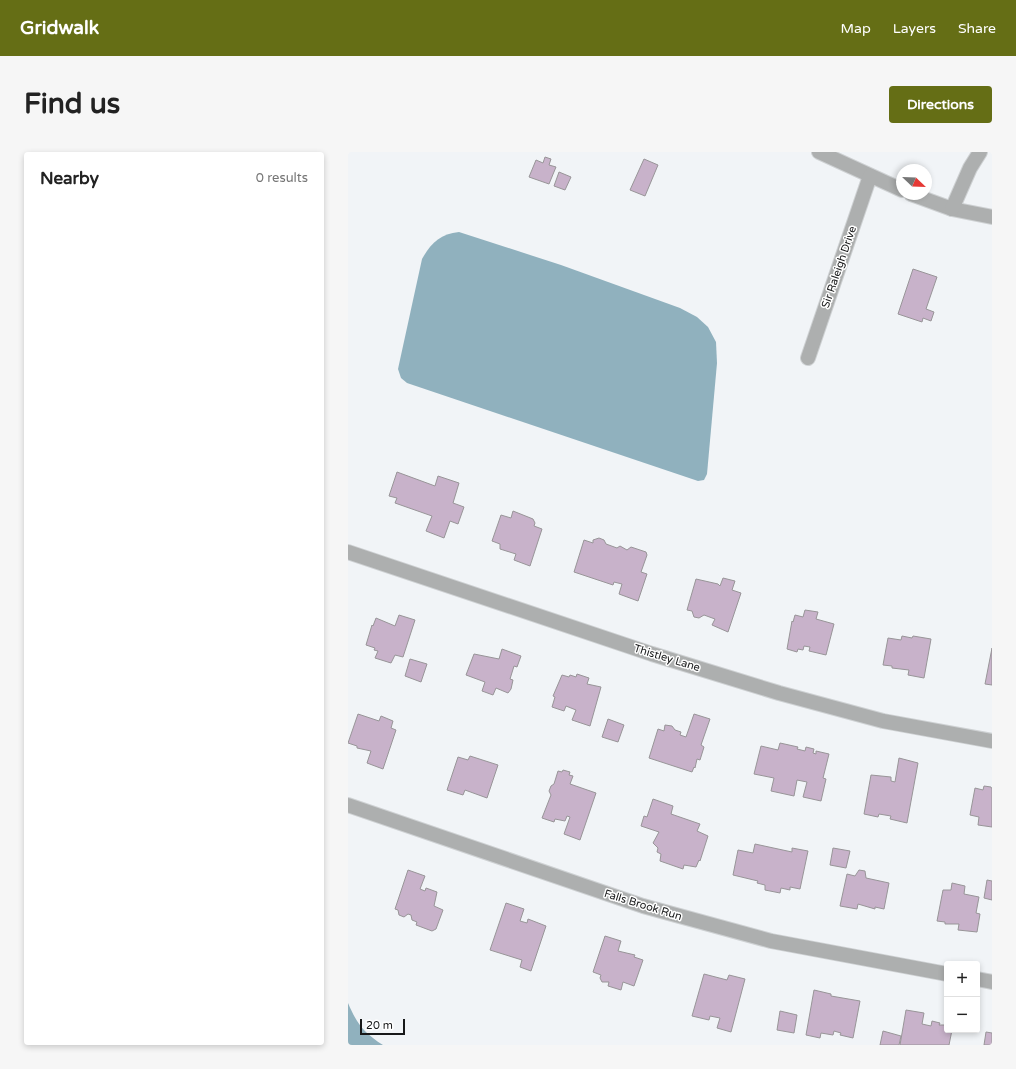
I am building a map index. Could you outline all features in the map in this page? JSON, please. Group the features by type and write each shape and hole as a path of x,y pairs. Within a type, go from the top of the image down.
{"street":[{"path":"819,152 896,187"},
{"path":"952,209 970,168 980,152"},
{"name":"Sir Raleigh Drive","path":"808,358 870,176"},
{"path":"927,200 952,209 992,217"},
{"name":"Thistley Lane","path":"348,552 644,651 779,693 883,721 992,741"},
{"name":"Falls Brook Run","path":"348,805 643,906 771,941 944,973"},
{"path":"980,980 992,982"}],"water":[{"path":"459,232 561,265 680,308 697,317 708,327 716,342 717,363 707,474 704,480 698,481 407,383 401,378 398,369 422,259 429,248 441,237"},
{"path":"348,1003 355,1017 366,1032 383,1045 348,1045"}],"building":[{"path":"545,157 551,159 549,165 556,167 549,184 529,177 536,160 543,163"},
{"path":"644,159 658,165 645,196 630,190"},
{"path":"559,172 571,177 565,190 554,186"},
{"path":"913,269 937,277 926,309 934,312 931,321 923,318 922,322 898,314"},
{"path":"397,472 435,486 438,476 459,483 453,503 464,507 458,524 450,521 444,538 426,531 432,516 395,503 397,498 389,496"},
{"path":"513,511 533,519 535,523 534,526 542,529 530,566 514,560 516,554 500,549 500,544 492,541 501,515 511,518"},
{"path":"599,538 604,540 606,544 617,548 620,546 627,550 631,547 646,552 647,555 641,572 647,574 638,601 619,594 622,584 614,582 613,585 574,572 584,540 593,543 593,540"},
{"path":"723,578 735,581 732,590 741,593 728,632 712,625 715,619 704,615 699,618 694,617 692,611 687,610 696,579 718,584 720,586"},
{"path":"805,610 818,612 816,619 834,624 826,655 809,651 810,647 804,646 803,650 798,649 797,652 787,649 792,621 793,622 795,615 803,617"},
{"path":"399,615 415,620 403,657 395,655 391,663 375,658 378,651 374,650 375,648 366,645 372,625 373,626 376,618 395,626"},
{"path":"902,636 931,639 924,678 908,675 909,670 892,668 892,666 883,665 888,638 901,640"},
{"path":"992,648 992,685 985,684"},
{"path":"502,649 521,656 517,667 514,666 510,679 513,680 511,689 508,693 496,688 493,695 482,691 485,682 466,675 474,654 499,659"},
{"path":"410,659 427,664 421,682 405,676"},
{"path":"577,674 589,678 587,684 601,687 590,726 572,720 576,710 566,706 564,711 552,707 555,697 553,696 562,675 576,677"},
{"path":"358,714 379,721 381,716 393,721 391,728 396,730 383,769 367,763 371,751 357,748 357,746 348,743"},
{"path":"694,714 710,719 701,745 704,747 700,760 697,759 695,768 694,767 692,772 649,758 658,729 664,731 665,725 672,726 675,730 681,732 680,735 686,737"},
{"path":"608,719 624,725 618,742 602,737"},
{"path":"780,743 798,747 797,749 805,751 806,747 814,749 813,753 816,754 816,751 829,754 823,778 826,779 821,801 803,797 807,782 797,780 794,796 771,791 774,778 754,774 761,746 778,750"},
{"path":"470,756 498,765 487,798 465,790 463,795 447,790 458,757 468,760"},
{"path":"899,758 918,763 907,823 890,819 891,816 879,814 878,817 864,814 871,775 891,777 891,781 895,782"},
{"path":"563,770 570,772 569,775 573,776 570,784 596,793 580,840 564,834 570,817 567,816 565,821 555,819 554,822 542,818 551,795 549,791 551,786 554,784 558,771 562,772"},
{"path":"984,786 991,787 992,789 992,827 978,825 979,817 970,815 975,788 983,790"},
{"path":"653,799 673,806 671,814 700,824 697,831 708,836 700,861 699,860 696,867 684,865 683,869 660,861 661,854 657,852 658,848 653,843 659,832 641,826 644,816 647,817"},
{"path":"755,844 792,852 792,848 808,851 800,889 790,887 790,890 781,888 780,893 765,890 765,885 757,883 758,881 733,875 738,850 753,853"},
{"path":"833,848 850,851 846,868 830,865"},
{"path":"408,870 425,876 420,889 425,891 426,888 437,892 434,906 443,910 436,929 432,931 416,925 417,922 412,920 411,915 408,914 404,917 399,915 398,910 395,909"},
{"path":"859,870 865,871 866,878 889,883 884,909 875,907 875,909 858,904 857,909 840,906 847,874 855,876"},
{"path":"987,880 992,881 992,900 984,898"},
{"path":"952,883 965,886 964,894 979,897 976,913 980,914 977,932 958,930 959,924 945,924 945,922 937,921 943,890 951,890"},
{"path":"506,903 524,909 520,921 527,923 528,919 546,926 531,971 520,967 522,960 490,950"},
{"path":"605,936 621,941 618,951 635,955 634,957 643,960 634,986 623,982 621,990 608,986 609,982 602,982 600,978 601,975 593,972"},
{"path":"704,974 727,980 729,975 745,979 731,1032 717,1028 720,1018 710,1016 709,1020 692,1016"},
{"path":"814,990 831,994 831,996 860,1001 853,1038 840,1035 841,1033 834,1031 833,1035 821,1033 820,1038 806,1035"},
{"path":"906,1010 924,1013 922,1024 931,1026 932,1021 940,1023 939,1025 944,1025 944,1033 951,1033 949,1045 900,1045"},
{"path":"780,1011 797,1015 794,1033 777,1030"},
{"path":"883,1031 901,1036 899,1045 880,1045"},
{"path":"986,1032 992,1033 992,1045 984,1045"}]}
